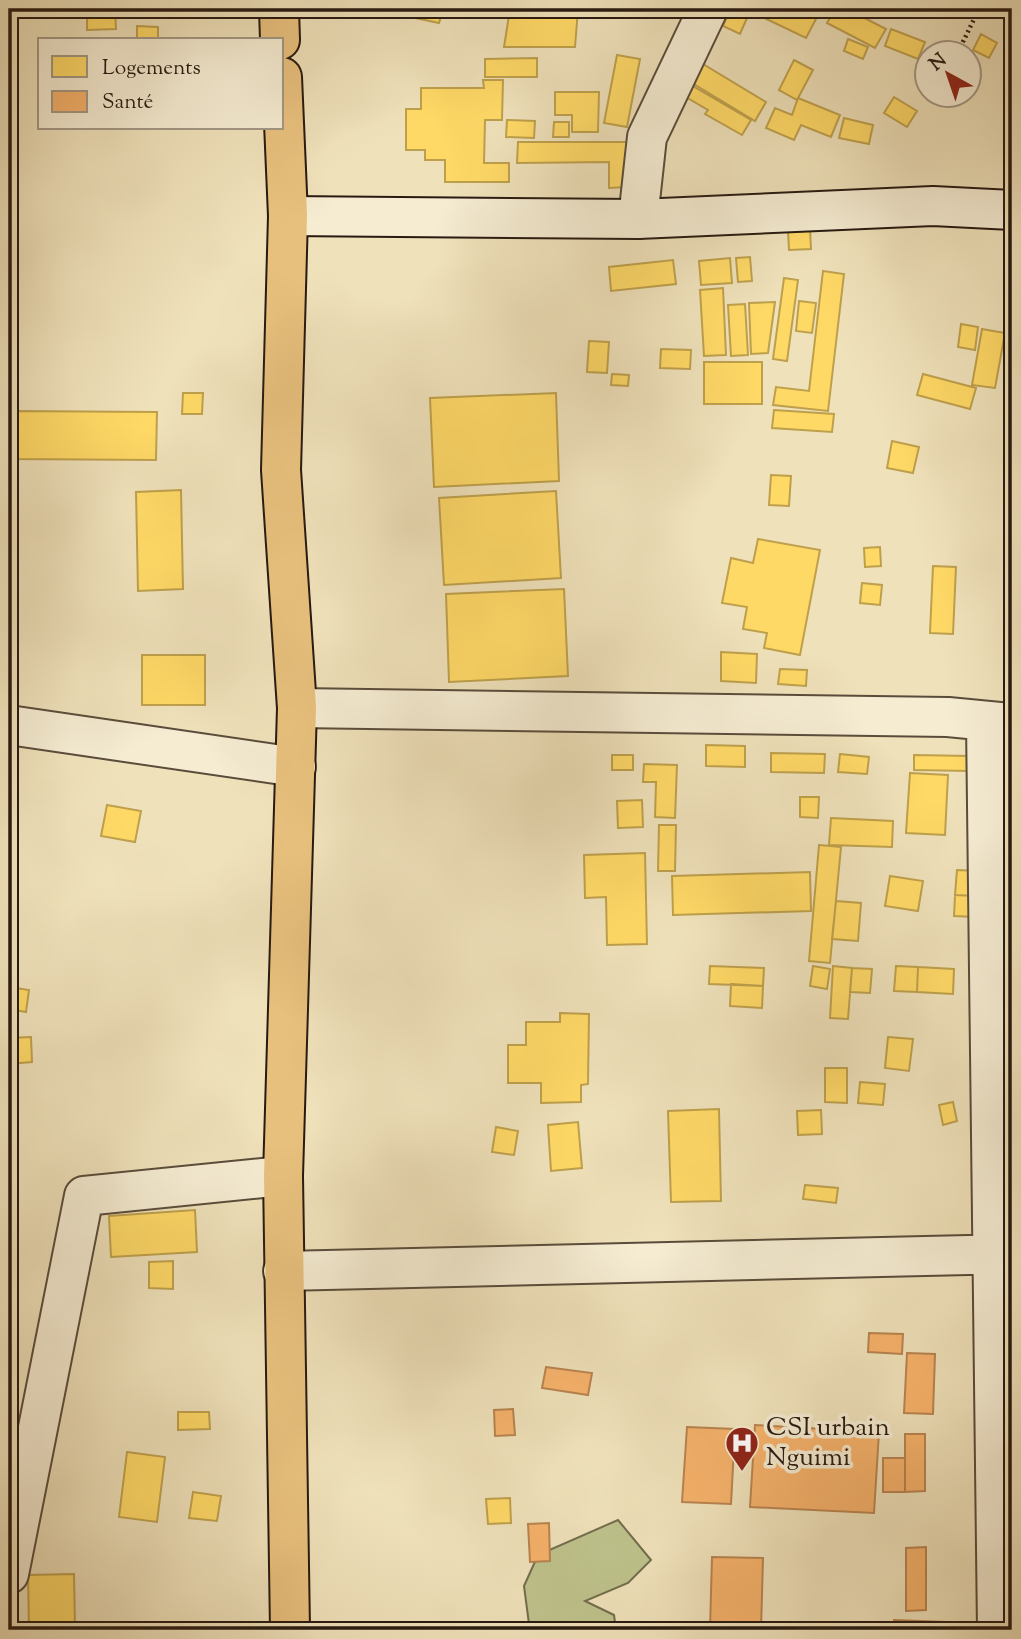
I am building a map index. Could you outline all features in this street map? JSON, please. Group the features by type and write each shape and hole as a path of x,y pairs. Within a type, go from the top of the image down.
{"highway":[{"path":"279,9 280,38"},
{"path":"284,123 288,216 281,470 297,708 282,1271 290,1630"}],"street":[{"path":"638,219 647,137 708,9"},
{"path":"288,216 638,219 933,206 1012,209"},
{"path":"297,708 947,718 999,722 1002,1254 997,1630"},
{"path":"9,725 296,767"},
{"path":"9,1574 85,1196 283,1176"},
{"path":"282,1271 1002,1254"}],"path":[{"path":"965,38 979,9"}],"green space":[{"path":"618,1520 651,1560 628,1583 585,1601 614,1615 616,1630 524,1630 529,1624 524,1586 538,1555"}],"building: Logements":[{"path":"87,9 115,9 116,29 87,30"},
{"path":"373,9 443,9 439,23"},
{"path":"510,9 578,9 575,47 504,47"},
{"path":"730,9 751,9 740,34 723,26"},
{"path":"758,9 801,9 817,17 806,38 756,14"},
{"path":"835,9 847,9 886,29 875,48 827,23"},
{"path":"137,26 158,27 158,38 137,38"},
{"path":"891,29 915,38 912,38 912,57 885,46"},
{"path":"981,34 997,43 989,58 982,54 982,38 979,38"},
{"path":"848,39 868,47 863,59 844,51"},
{"path":"617,55 640,59 627,127 604,123"},
{"path":"537,58 537,77 485,77 485,59"},
{"path":"794,60 813,70 797,100 779,90"},
{"path":"703,64 766,102 755,121 692,83"},
{"path":"483,80 503,80 502,120 485,120 484,163 509,163 509,182 445,182 445,160 425,160 425,150 406,150 406,109 421,109 421,88 484,88"},
{"path":"691,85 751,120 742,135 705,114 708,110 684,96"},
{"path":"555,92 599,92 598,132 572,132 572,115 555,115"},
{"path":"894,97 917,111 907,127 884,113"},
{"path":"798,98 840,115 831,137 801,125 794,140 766,128 775,108 792,115"},
{"path":"844,118 873,125 869,144 839,138"},
{"path":"507,120 535,121 534,138 506,137"},
{"path":"554,122 569,122 569,137 553,137"},
{"path":"518,142 637,142 628,187 609,188 609,162 517,163"},
{"path":"810,229 811,249 789,250 788,230"},
{"path":"750,257 752,281 738,282 736,258"},
{"path":"730,258 732,283 701,285 699,261"},
{"path":"673,260 676,284 611,291 609,267"},
{"path":"823,271 844,274 828,411 773,405 776,387 809,391"},
{"path":"784,278 798,280 787,361 773,359"},
{"path":"723,288 726,355 704,356 700,290"},
{"path":"799,301 816,303 812,333 796,331"},
{"path":"775,302 768,353 751,354 749,303"},
{"path":"745,304 748,355 731,356 728,305"},
{"path":"961,324 978,327 975,350 958,347"},
{"path":"982,329 1005,333 995,388 972,385"},
{"path":"589,341 609,342 607,373 587,372"},
{"path":"661,349 691,350 690,369 660,368"},
{"path":"704,362 762,362 762,404 704,404"},
{"path":"612,374 629,375 628,386 611,385"},
{"path":"923,374 976,388 970,409 917,395"},
{"path":"183,393 203,393 202,414 182,414"},
{"path":"556,393 559,481 434,487 430,398"},
{"path":"774,410 834,414 832,432 772,428"},
{"path":"9,411 157,412 156,460 9,459"},
{"path":"892,441 919,447 913,473 887,468"},
{"path":"771,475 791,476 789,506 769,505"},
{"path":"181,490 183,589 138,591 136,492"},
{"path":"556,491 561,578 444,585 439,498"},
{"path":"758,539 820,550 800,655 764,648 767,633 743,629 747,607 722,603 731,558 753,563"},
{"path":"880,547 881,566 865,567 864,548"},
{"path":"933,566 956,567 953,634 930,633"},
{"path":"862,583 882,585 880,605 860,603"},
{"path":"564,589 568,676 449,682 446,594"},
{"path":"721,652 757,654 756,683 721,681"},
{"path":"142,655 205,655 205,705 142,705"},
{"path":"780,669 807,670 806,686 778,684"},
{"path":"706,745 745,746 745,767 706,766"},
{"path":"771,753 825,754 824,773 771,772"},
{"path":"840,754 869,757 867,774 838,772"},
{"path":"612,755 633,755 633,770 612,770"},
{"path":"914,755 970,756 969,771 914,770"},
{"path":"644,764 677,765 675,818 655,817 656,782 643,782"},
{"path":"910,773 948,775 945,835 906,833"},
{"path":"800,797 819,797 818,818 800,817"},
{"path":"642,800 643,827 618,828 617,801"},
{"path":"107,805 141,811 135,842 101,836"},
{"path":"831,818 893,821 892,847 829,845"},
{"path":"659,825 676,825 675,871 658,871"},
{"path":"819,845 841,847 830,963 809,961"},
{"path":"645,853 647,944 607,945 606,897 585,898 584,855"},
{"path":"957,870 978,871 976,896 955,895"},
{"path":"810,872 811,911 673,915 672,876"},
{"path":"890,876 923,881 918,911 885,906"},
{"path":"955,895 976,896 975,917 954,916"},
{"path":"836,901 861,903 858,941 832,939"},
{"path":"710,966 764,968 763,986 709,984"},
{"path":"813,966 830,969 827,989 810,986"},
{"path":"833,966 852,968 848,1019 830,1018"},
{"path":"896,966 918,967 917,992 894,991"},
{"path":"918,967 954,969 953,994 917,992"},
{"path":"852,968 872,969 870,993 850,992"},
{"path":"731,984 763,986 762,1008 730,1006"},
{"path":"9,987 29,990 26,1012 9,1009"},
{"path":"560,1013 589,1014 588,1084 581,1085 581,1102 541,1103 541,1083 508,1083 508,1045 526,1045 526,1022 560,1022"},
{"path":"31,1037 32,1062 9,1064 9,1038"},
{"path":"888,1037 913,1039 909,1071 885,1068"},
{"path":"825,1068 847,1068 847,1103 825,1102"},
{"path":"860,1082 885,1084 883,1105 858,1103"},
{"path":"953,1102 957,1121 943,1125 939,1105"},
{"path":"719,1109 721,1201 671,1202 668,1111"},
{"path":"821,1110 822,1134 798,1135 797,1111"},
{"path":"578,1122 582,1168 551,1171 548,1125"},
{"path":"496,1127 518,1131 514,1155 492,1152"},
{"path":"805,1185 838,1188 836,1203 803,1199"},
{"path":"9,1190 17,1191 15,1214 9,1213"},
{"path":"195,1210 197,1252 111,1257 109,1216"},
{"path":"173,1261 173,1289 149,1288 149,1262"},
{"path":"178,1412 209,1412 210,1429 178,1430"},
{"path":"127,1452 165,1457 157,1522 119,1517"},
{"path":"193,1492 221,1496 217,1521 189,1518"},
{"path":"510,1498 511,1523 488,1524 486,1499"},
{"path":"74,1574 75,1628 29,1629 28,1575"}],"building: Santé":[{"path":"869,1333 903,1334 902,1354 868,1352"},
{"path":"907,1353 935,1354 933,1414 904,1413"},
{"path":"546,1367 592,1373 588,1395 542,1388"},
{"path":"513,1409 515,1435 495,1436 494,1410"},
{"path":"755,1425 879,1432 874,1513 750,1507"},
{"path":"687,1427 735,1429 731,1504 682,1502"},
{"path":"905,1434 925,1434 925,1491 905,1492"},
{"path":"883,1458 905,1458 905,1492 883,1492"},
{"path":"549,1523 550,1561 530,1562 528,1524"},
{"path":"926,1547 926,1610 906,1611 906,1548"},
{"path":"712,1557 763,1558 761,1630 710,1630"},
{"path":"894,1620 946,1622 946,1630 894,1630"}],"place":[{"name":"CSI urbain Nguimi","path":"742,1473"}]}
